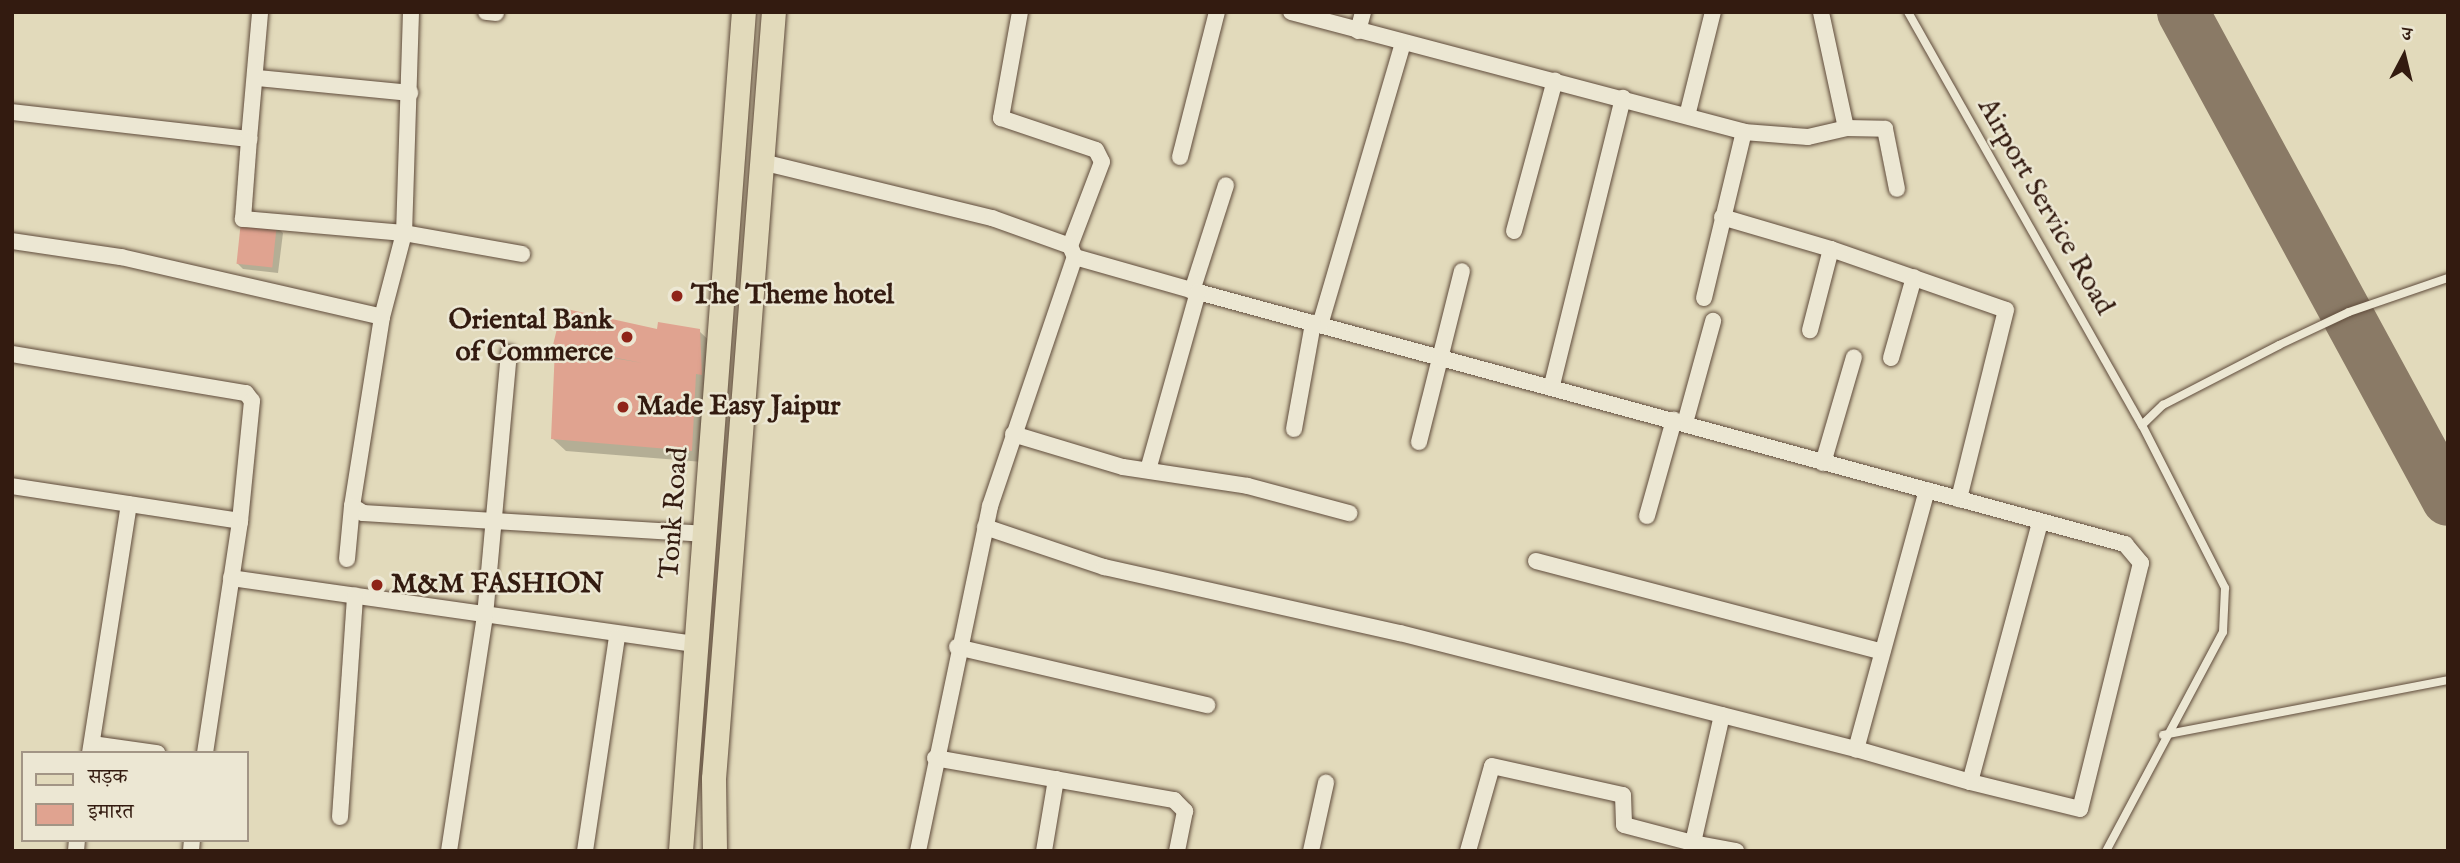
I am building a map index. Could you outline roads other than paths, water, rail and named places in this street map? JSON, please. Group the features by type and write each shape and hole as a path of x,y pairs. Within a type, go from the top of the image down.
{"main road":[{"name":"Tonk Road","path":"681,851 744,12"},
{"path":"715,851 714,779 774,12"}],"street":[{"path":"260,12 258,78 249,139 243,219 404,233 523,254"},
{"path":"347,558 352,506 382,317 404,233 411,12"},
{"path":"486,12 496,13"},
{"path":"918,851 957,647 985,527 1102,162 1096,150 1001,118 1020,12"},
{"path":"1180,157 1217,12"},
{"path":"1291,12 1744,132 1808,137 1846,128 1885,129 1896,189"},
{"path":"1358,31 1363,12"},
{"path":"1688,117 1713,12"},
{"path":"1821,12 1846,128"},
{"path":"1294,429 1316,324 1403,43"},
{"path":"258,78 410,93"},
{"path":"1514,231 1555,80"},
{"path":"1552,385 1623,98"},
{"path":"12,112 249,139"},
{"path":"1704,298 1744,132"},
{"path":"762,162 992,218 1072,252 1195,291 1552,385 1823,463 2125,544 2141,563 2081,809 1722,715 1104,567 985,527"},
{"path":"1148,471 1226,185"},
{"path":"1722,217 1831,249 2006,310 1959,499"},
{"path":"12,241 121,257 382,317"},
{"path":"1810,330 1831,249"},
{"path":"1419,442 1462,271"},
{"path":"1891,358 1914,277"},
{"path":"1647,516 1713,321"},
{"path":"449,851 485,616 509,353"},
{"path":"12,355 246,393 252,401 240,521 205,751"},
{"path":"1823,463 1854,357"},
{"path":"1013,434 1148,471 1248,486 1349,513"},
{"path":"12,486 240,521"},
{"path":"1856,749 1927,491"},
{"path":"129,504 91,748 131,751"},
{"path":"352,506 363,513 703,534"},
{"path":"1970,782 2040,522"},
{"path":"1536,561 1882,652"},
{"path":"232,578 617,637 695,644"},
{"path":"340,817 355,596"},
{"path":"585,851 617,637"},
{"path":"957,647 1207,705"},
{"path":"1693,847 1722,715"},
{"path":"935,758 1184,804 1177,851"},
{"path":"1468,851 1492,766 1623,795 1624,825 1693,847 1737,851"},
{"path":"1044,851 1056,779"},
{"path":"1311,851 1326,783"}],"lane":[{"name":"Airport Service Road","path":"1908,12 2142,425 2225,588 2228,607 2223,632 2163,735 2106,851"},
{"path":"2142,425 2163,405 2279,345 2349,312 2448,278"},
{"path":"2163,735 2448,680"}],"place":[{"name":"The Theme hotel","path":"677,296"},
{"name":"Oriental Bank of Commerce","path":"627,337"},
{"name":"Made Easy Jaipur","path":"623,407"},
{"name":"M&M FASHION","path":"377,585"}]}
